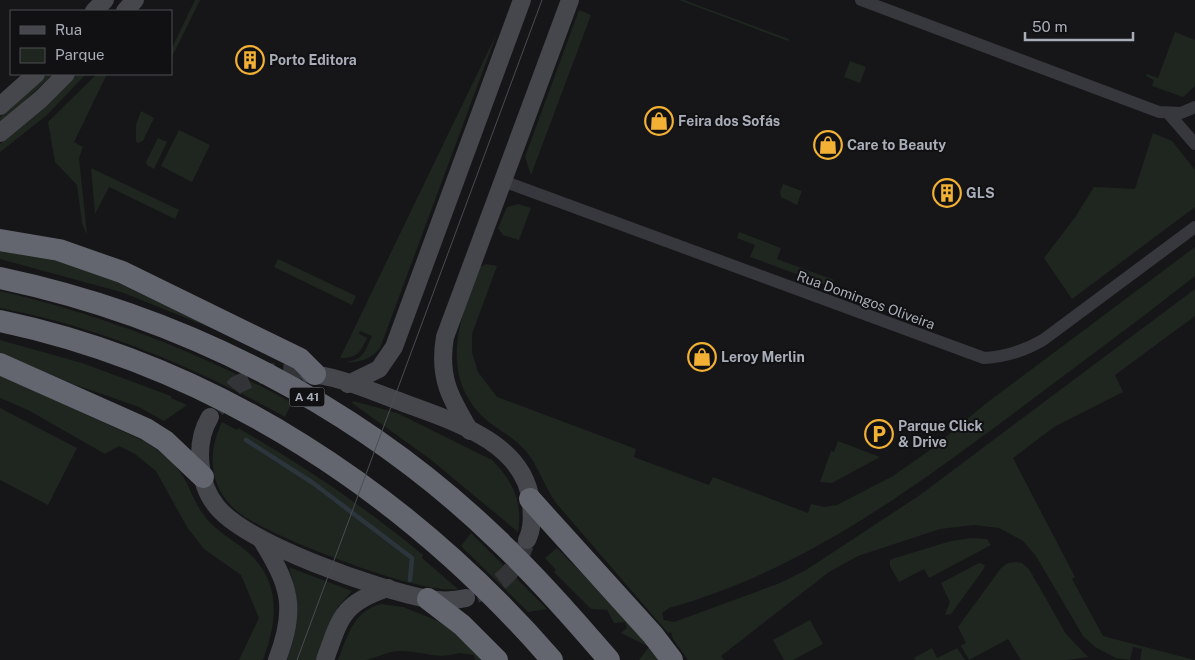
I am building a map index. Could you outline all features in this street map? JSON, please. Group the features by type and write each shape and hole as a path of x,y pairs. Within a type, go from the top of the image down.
{"highway":[{"path":"0,240 59,250 122,272 300,359 312,374"},
{"name":"A 41","path":"0,278 70,295 137,317 234,358 292,388 347,421 419,472 497,539 562,605 609,660"},
{"path":"0,321 85,344 169,376 251,414 288,435 387,502 459,562 512,615 552,660"},
{"path":"0,364 146,429 165,441 203,477"},
{"path":"530,498 653,635 672,660"},
{"path":"428,599 462,624 497,660"}],"main road":[{"path":"126,10 135,0"},
{"path":"348,384 379,369 394,347 522,0"},
{"path":"470,431 449,392 443,370 443,352 452,318 570,0"},
{"path":"0,106 35,75"},
{"path":"0,134 29,110 65,75"},
{"path":"312,374 348,384 418,409 470,431 490,442 516,466 524,480 530,498 532,523 527,540"},
{"path":"210,417 202,441 200,455 203,477 208,494 217,507 230,520 261,539 335,570 388,588 428,599 446,601 466,598"},
{"path":"261,539 278,567 288,596 287,628 277,660"},
{"path":"325,660 341,619 348,609 364,597 388,588"}],"street":[{"path":"861,0 1169,114 1181,114 1195,107"},
{"path":"1169,114 1195,144"},
{"name":"Rua Domingos Oliveira","path":"503,181 984,358 1010,355 1027,349 1043,340 1195,227"}],"green space":[{"path":"195,0 200,0 172,57 172,48"},
{"path":"679,0 684,0 789,39 788,41"},
{"path":"579,10 591,15 531,175 525,157"},
{"path":"1175,32 1195,40 1195,86 1183,97 1152,86 1154,80 1146,76 1147,74 1158,78"},
{"path":"497,33 380,348 373,355 365,359 356,362 345,362 360,357 372,336 360,331 359,334 367,338 360,351 354,356 340,358"},
{"path":"850,61 866,67 860,83 844,77"},
{"path":"46,75 53,75 0,123 0,117"},
{"path":"77,75 85,75 47,115 0,152 0,144 43,109"},
{"path":"96,75 107,75 74,142 83,147 79,158 87,235 82,223 77,185 55,162 48,122"},
{"path":"141,111 154,118 143,141 138,143 136,141 136,125"},
{"path":"179,130 210,145 192,182 161,166"},
{"path":"1153,133 1172,141 1195,170 1195,207 1072,299 1044,258 1076,216 1094,187 1135,189"},
{"path":"158,138 167,142 154,169 147,165 146,162"},
{"path":"91,168 179,210 175,219 109,187 95,214"},
{"path":"783,184 802,191 797,205 781,197 780,192"},
{"path":"518,204 531,208 519,240 503,235 498,228 507,207"},
{"path":"739,232 781,248 777,259 834,280 832,287 750,257 755,245 737,238"},
{"path":"0,246 67,258 216,330 121,292 0,259"},
{"path":"1195,247 1195,276 1010,416 890,502 806,552 762,574 716,593 669,608 662,613 664,620 674,622 780,583 806,570 920,495 1195,289 1195,316 1115,375 1123,392 1054,427 1013,458 1075,577 1072,579 1103,636 1195,660 1140,660 1142,649 1133,647 1130,660 1116,658 1095,647 1083,636 1036,556 1023,541 999,528 974,525 940,529 858,556 829,572 721,656 724,660 688,660 673,639 671,632 668,633 556,503 534,462 525,450 480,414 467,397 460,379 457,361 458,342 466,304 480,267 486,264 497,266 472,334 472,352 478,372 497,397 636,449 634,457 709,485 713,477 808,513 811,504 824,507 837,505 893,476 933,448 984,405"},
{"path":"278,259 356,296 352,305 274,267"},
{"path":"0,291 76,311 150,337 222,367 292,403 285,417 217,382 147,351 74,326 0,308"},
{"path":"0,340 82,363 171,396 171,398 187,405 164,421 139,407 73,384 0,353"},
{"path":"0,375 146,442 172,463 184,478 196,503 210,523 244,549 265,573 271,587 274,615 272,630 263,660 239,660 259,618 241,575 204,549 187,527 156,471 135,454 119,446 105,454 28,410 0,398"},
{"path":"353,401 397,413 492,460 506,476 515,493 519,511 518,532 430,459 352,403"},
{"path":"0,408 77,448 48,505 0,480"},
{"path":"222,422 237,430 238,428 263,442 356,504 423,555 422,558 458,589 440,589 385,576 292,541 242,515 222,494 213,467 213,449"},
{"path":"838,441 880,457 832,483 820,482 831,451 834,452"},
{"path":"471,533 547,609 528,612 461,546"},
{"path":"972,538 987,539 991,545 929,578 924,569 899,582 890,566 890,560 895,558 951,541"},
{"path":"557,548 628,620 662,660 639,660 649,647 621,633 627,628 625,622 614,623 607,610 591,609 554,572 556,570 545,558"},
{"path":"979,563 985,565 983,570 951,614 945,615 950,602 941,583"},
{"path":"1008,563 1022,563 1029,569 1066,634 1088,657 1067,660 1021,660 1008,639 969,660 961,646 966,643 958,627 1001,568"},
{"path":"291,568 352,591 338,607 316,660 287,660 294,637 297,614 297,603 289,569"},
{"path":"381,604 403,607 449,627 481,657 480,660 475,660 474,655 459,653 444,656 400,651 366,660 338,660 348,634 358,618 372,607"},
{"path":"810,620 823,644 793,660 784,660 773,640"},
{"path":"932,648 937,658 957,648 965,660 915,660 914,658"}],"waterway":[{"path":"246,440 313,483 412,558 410,580"}],"tunnel":[{"path":"216,409 236,385 266,372 309,374"},
{"path":"476,594 495,585 509,573 519,559 527,540"}],"tram line":[{"path":"297,660 542,0"}],"place":[{"name":"Porto Editora","path":"250,60"},
{"name":"Feira dos Sofás","path":"659,121"},
{"name":"Care to Beauty","path":"828,145"},
{"name":"GLS","path":"947,193"},
{"name":"Leroy Merlin","path":"702,357"},
{"name":"Parque Click & Drive","path":"879,434"}]}
